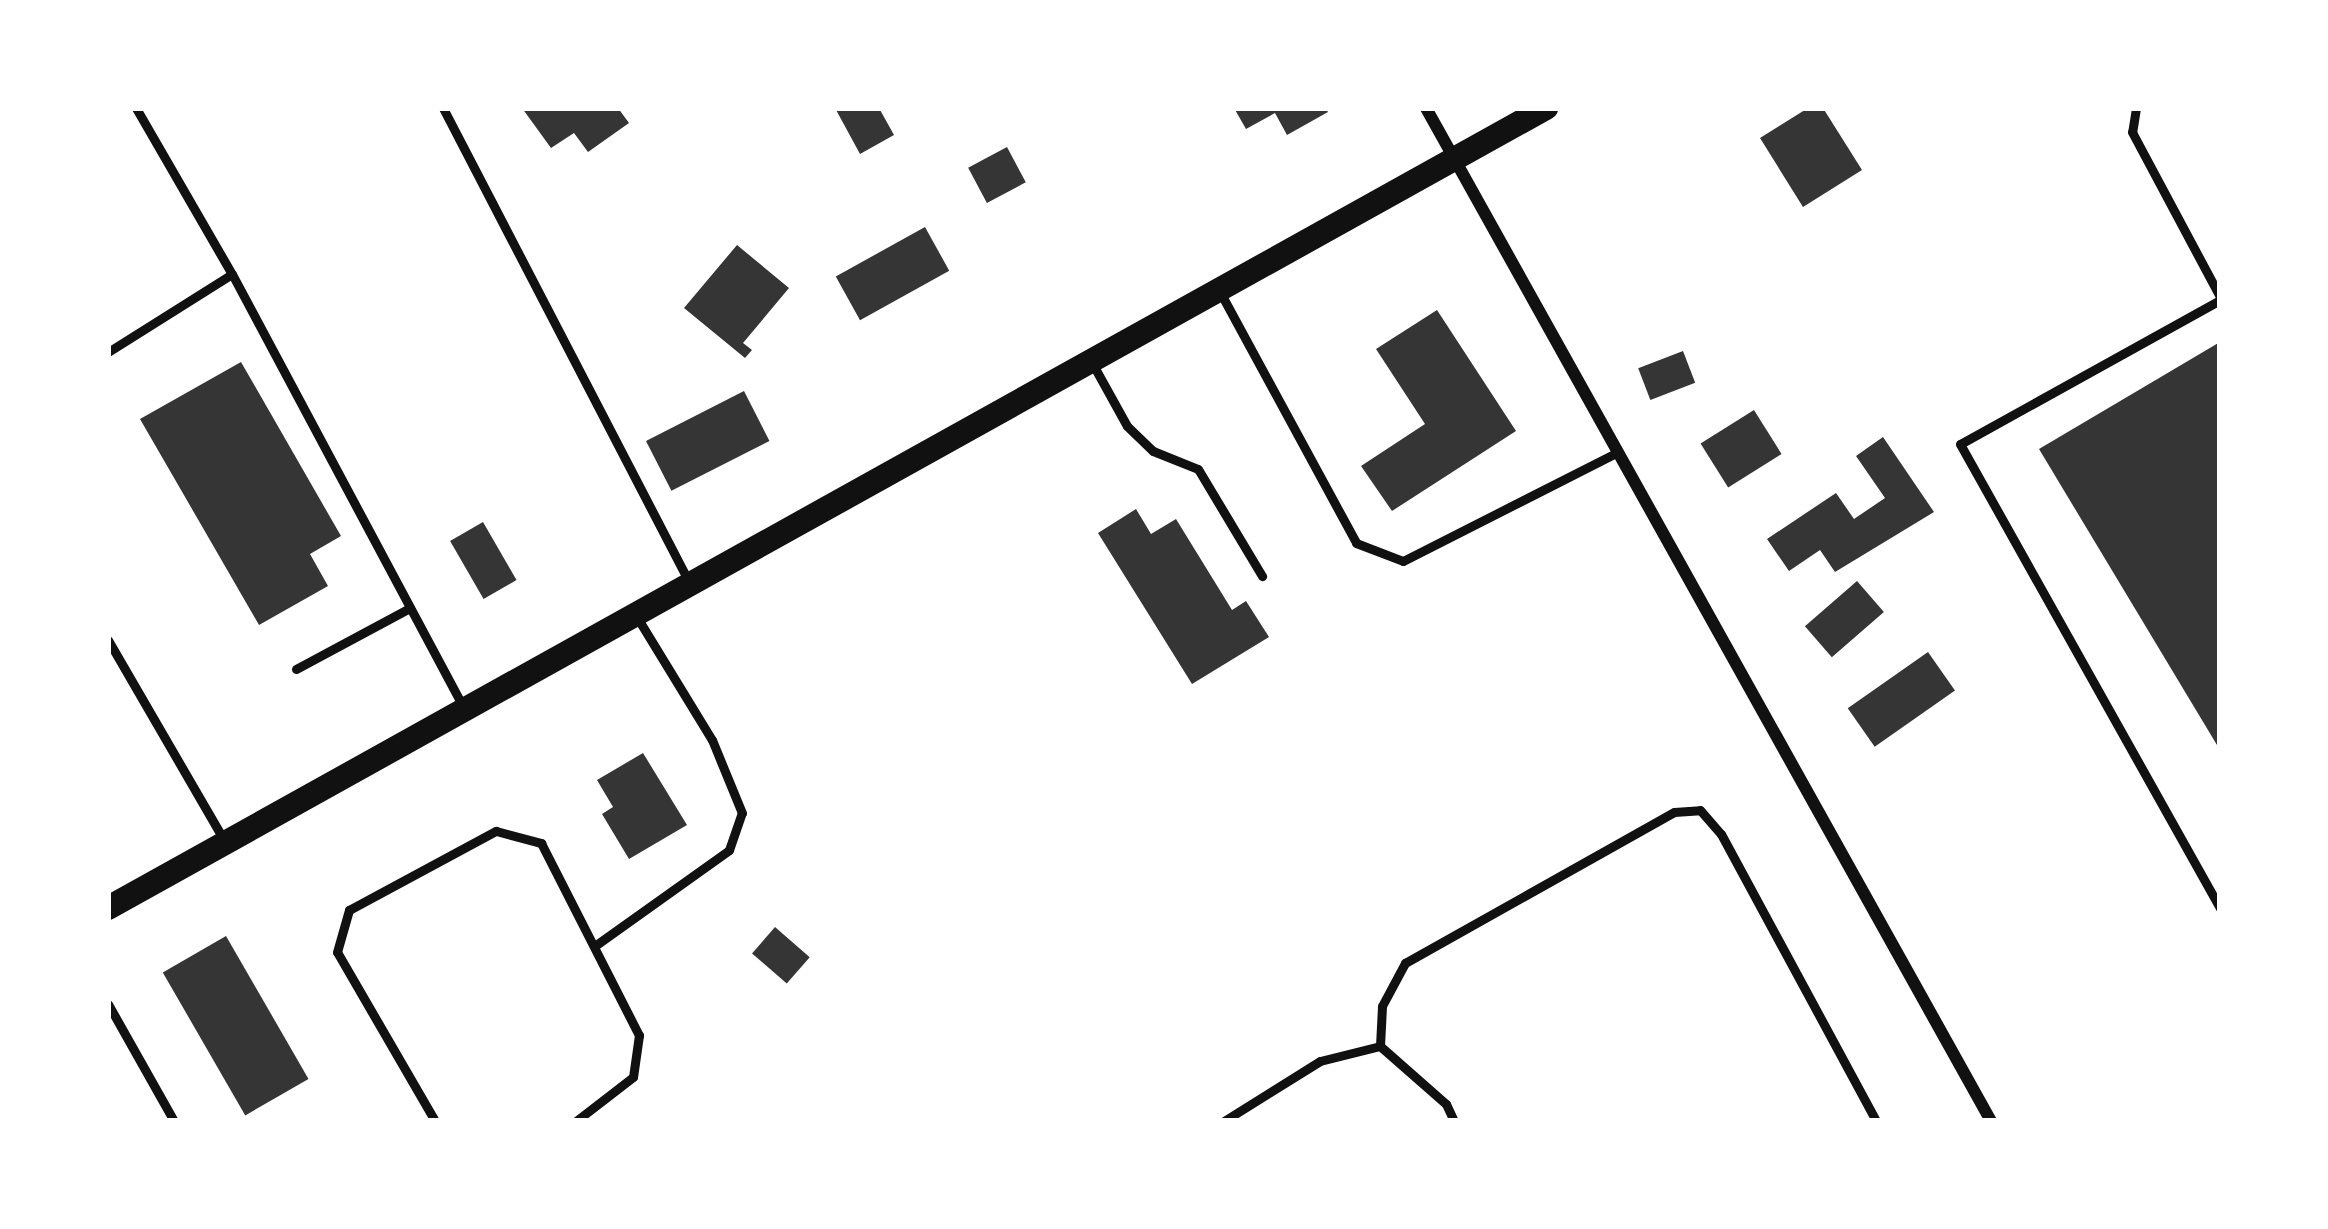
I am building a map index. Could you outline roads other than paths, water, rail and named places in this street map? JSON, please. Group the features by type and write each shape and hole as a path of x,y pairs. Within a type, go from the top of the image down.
{"main road":[{"path":"109,906 1546,108"}],"street":[{"path":"1426,108 1991,1121"}],"lane":[{"path":"136,108 232,274 465,710"},
{"path":"443,108 690,584"},
{"path":"2136,108 2132,132 2220,298 1960,444 2220,908"},
{"path":"108,352 232,274"},
{"path":"1219,290 1356,542 1403,561 1618,452"},
{"path":"1091,362 1127,426 1153,452 1198,469 1262,576"},
{"path":"296,669 410,608"},
{"path":"596,945 729,850 742,813 712,740 636,614"},
{"path":"108,640 226,843"},
{"path":"1380,1046 1382,1006 1405,963 1674,812 1700,809 1876,1121"},
{"path":"435,1121 337,952 349,910 496,830 542,843 640,1035 633,1077 576,1121"},
{"path":"108,1004 174,1121"},
{"path":"1224,1121 1320,1061 1380,1046"},
{"path":"1380,1046 1446,1104 1454,1121"}]}
